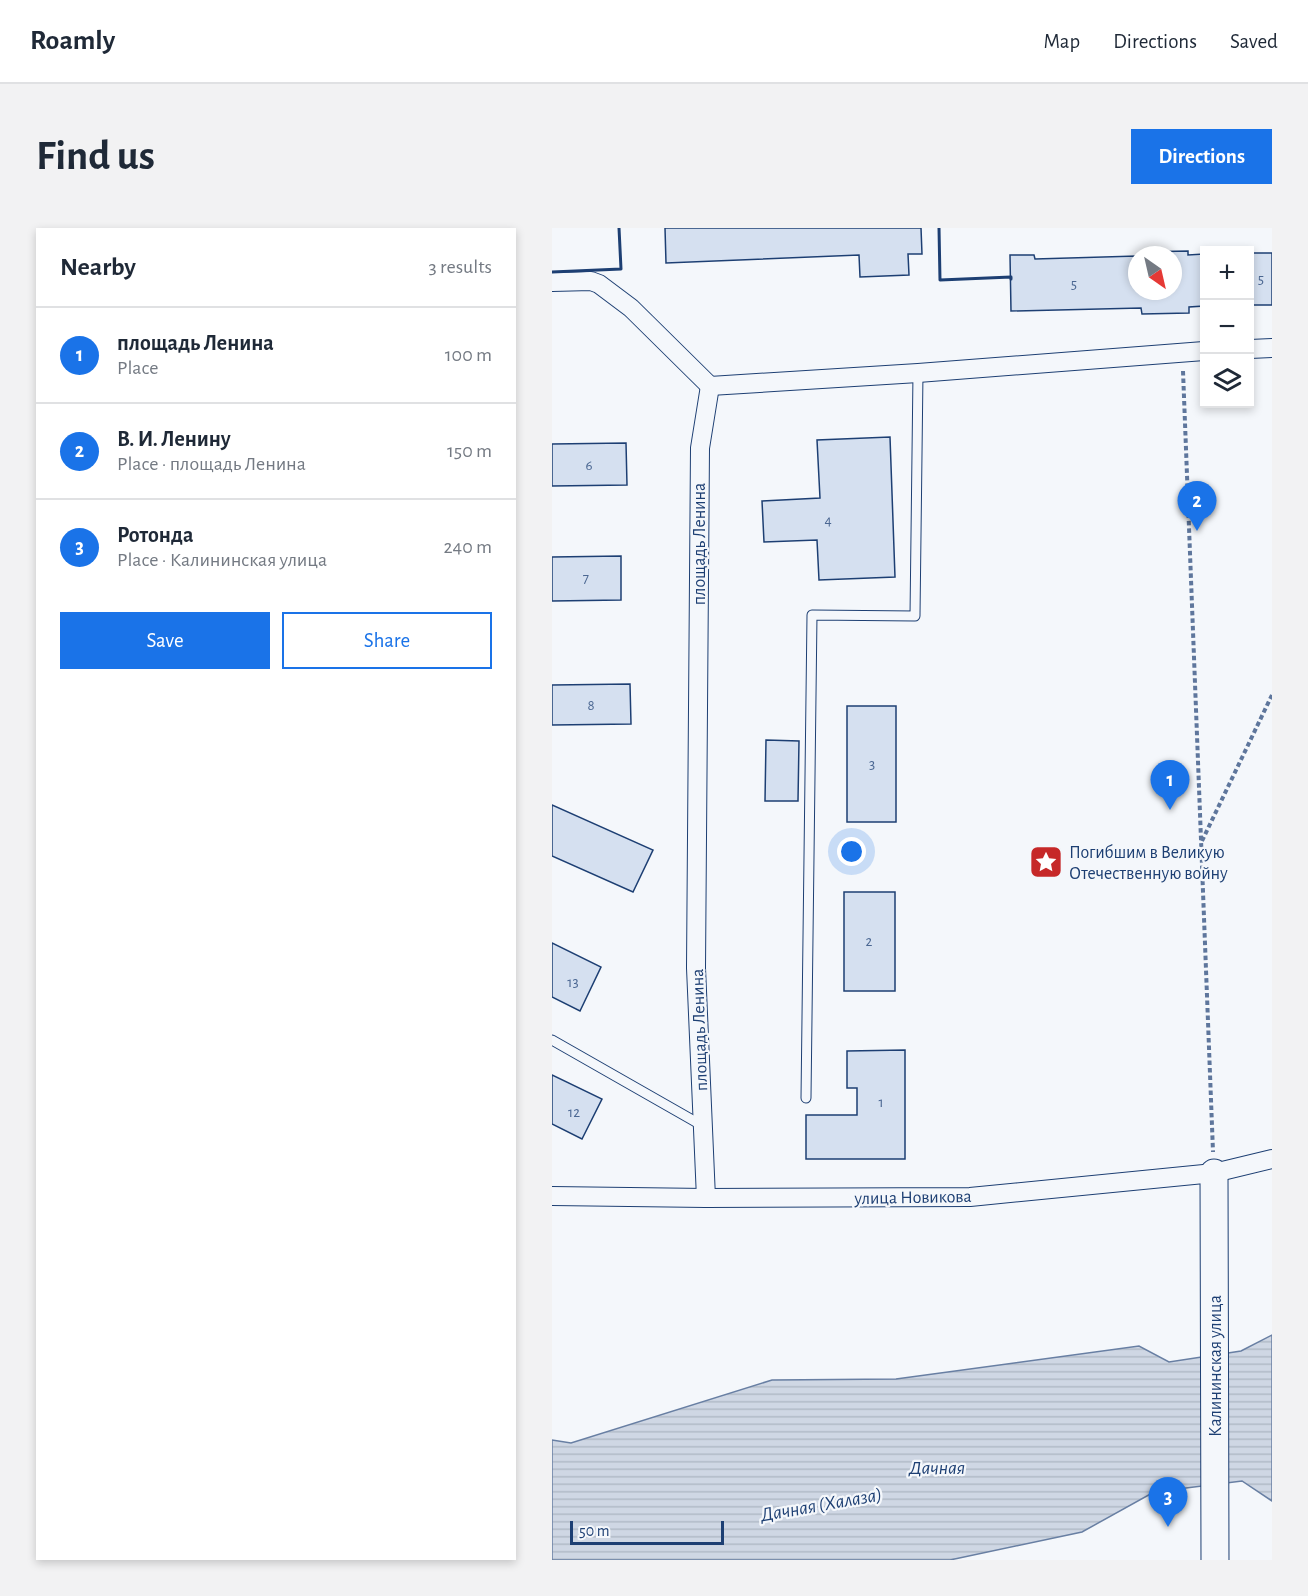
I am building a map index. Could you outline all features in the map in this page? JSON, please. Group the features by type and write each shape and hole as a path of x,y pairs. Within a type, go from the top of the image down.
{"street":[{"path":"552,282 591,281 599,284 631,308 710,386 1200,351"},
{"path":"1254,349 1272,348"},
{"name":"площадь Ленина","path":"706,1198 696,968 700,448 710,386"},
{"name":"улица Новикова","path":"552,1196 970,1197 1214,1173 1272,1159"},
{"name":"Калининская улица","path":"1214,1173 1215,1560"}],"lane":[{"path":"806,1098 812,615 915,616 918,373"},
{"path":"552,1040 703,1126"}],"path":[{"path":"1182,352 1214,1173"},
{"path":"1202,842 1272,695"}],"water":[{"name":"Дачная","path":"1272,1335 1272,1501 1242,1481 1154,1492 1082,1532 950,1560 552,1560 552,1440 571,1443 772,1380 896,1379 1139,1346 1169,1362 1241,1351"}],"building":[{"path":"665,228 921,228 922,254 908,254 909,275 860,277 859,255 666,263"},
{"path":"1182,251 1188,251 1188,255 1200,254 1200,306 1189,307 1189,313 1142,314 1141,308 1011,311 1010,255 1034,255 1035,259 1128,256 1128,300 1182,300"},
{"path":"1254,253 1272,253 1272,305 1254,305"},
{"path":"890,437 895,577 819,580 817,540 764,542 762,501 820,498 817,440"},
{"path":"626,443 627,485 552,486 552,444"},
{"path":"621,556 621,600 552,601 552,557"},
{"path":"630,684 631,724 552,725 552,685"},
{"path":"847,706 896,706 896,822 847,822"},
{"path":"766,740 799,741 798,801 765,801"},
{"path":"552,805 653,850 633,892 552,856"},
{"path":"844,892 895,892 895,991 844,991"},
{"path":"552,943 601,967 580,1011 552,997"},
{"path":"905,1050 905,1159 806,1159 806,1115 857,1115 857,1088 847,1088 847,1051"},
{"path":"552,1075 602,1099 582,1139 552,1124"}],"wall":[{"path":"552,272 621,269 619,228"},
{"path":"939,228 940,280 1011,277 1011,279"}],"place":[{"name":"В. И. Ленину","path":"1197,531"},
{"name":"площадь Ленина","path":"1170,810"},
{"name":"Погибшим в Великую Отечественную войну","path":"1046,862"},
{"name":"Ротонда","path":"1168,1527"}],"water label":[{"name":"Дачная (Халаза)","path":"821,1504"}]}
